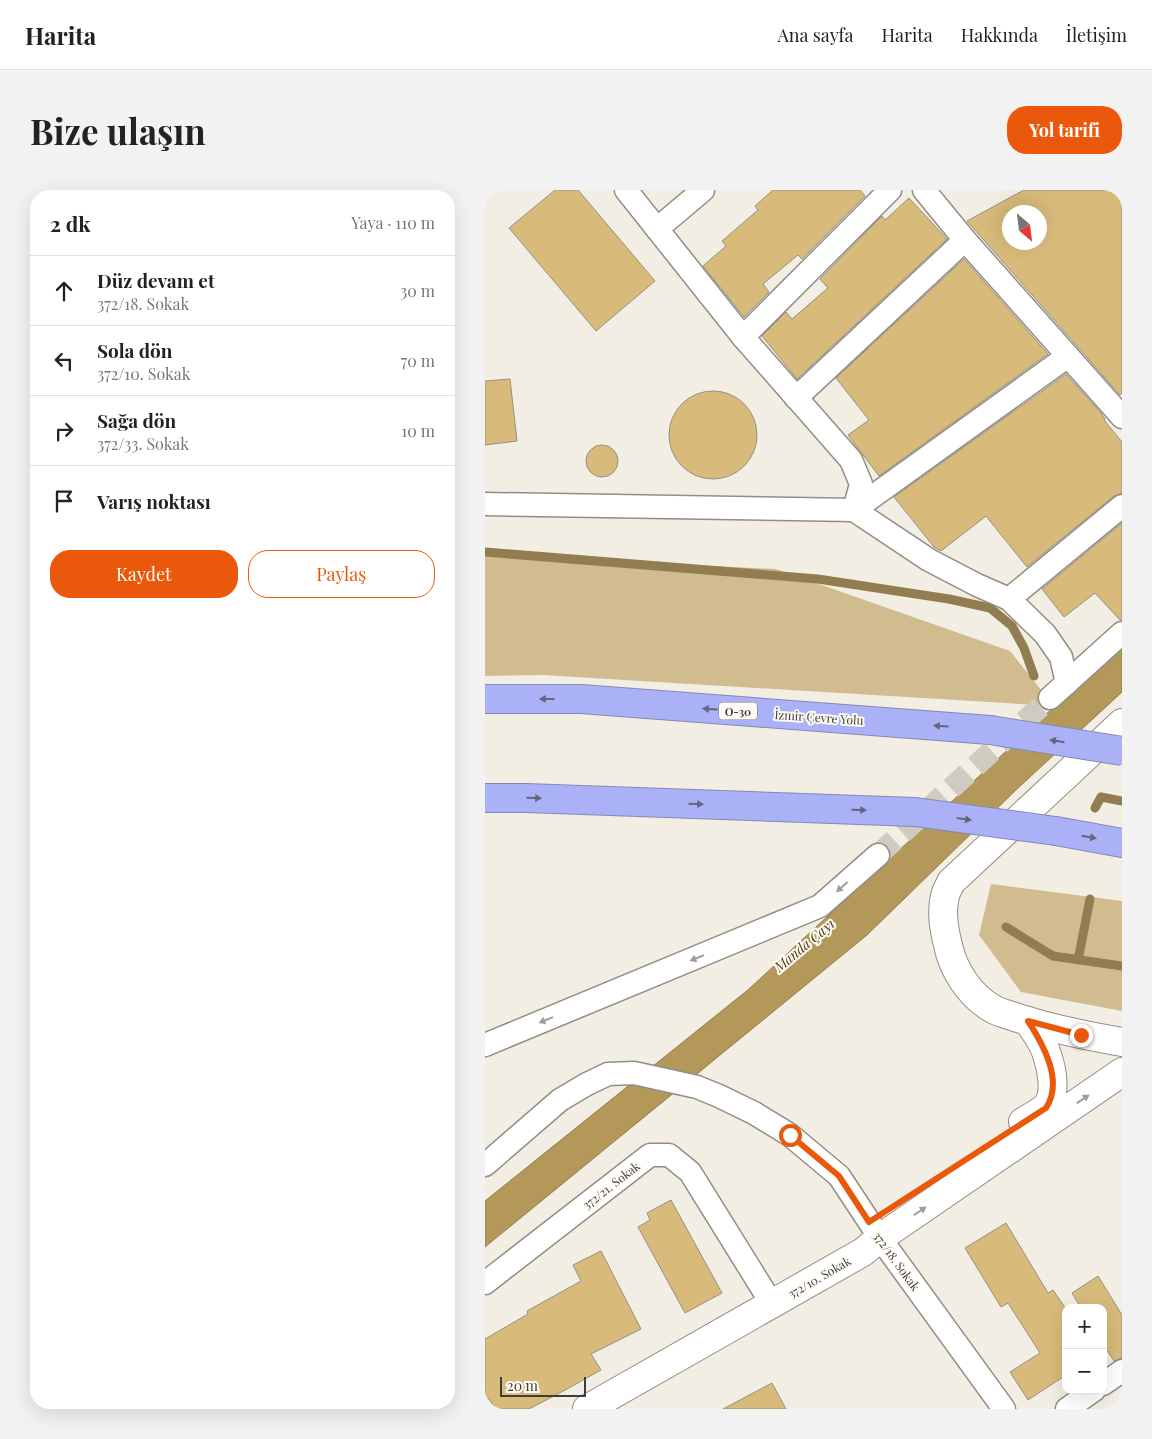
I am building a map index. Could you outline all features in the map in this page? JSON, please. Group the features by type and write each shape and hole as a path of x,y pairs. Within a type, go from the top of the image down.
{"highway":[{"name":"İzmir Çevre Yolu","path":"485,699 581,699 990,730 1122,751"},
{"path":"485,798 915,812 1056,831 1122,843"}],"street":[{"path":"626,190 743,337 851,460 861,484 854,510"},
{"path":"657,229 703,190"},
{"path":"743,337 891,190"},
{"path":"924,190 965,240 1122,417"},
{"path":"796,398 965,240"},
{"path":"854,510 1068,356"},
{"path":"485,504 854,510 929,560 1009,599 1045,634 1061,657 1067,683"},
{"path":"1009,599 1122,506"},
{"path":"1050,698 1122,632"},
{"path":"1122,723 951,882 945,896 944,929 950,957 958,972 979,999 994,1010 1081,1035 1122,1042"},
{"path":"485,1045 820,906 878,855"},
{"name":"372/10. Sokak","path":"871,1238 1046,1108 1051,1101 1052,1078 1047,1054 1028,1021"},
{"name":"372/10. Sokak","path":"587,1409 772,1304 1122,1072"},
{"name":"372/18. Sokak","path":"488,1156 560,1100 608,1074 634,1073 697,1087 754,1113 790,1135 839,1176 871,1238 1004,1409"},
{"name":"372/21. Sokak","path":"485,1283 650,1155 669,1156 691,1172 772,1304"},
{"path":"1107,1381 1122,1371"},
{"path":"1067,1409 1088,1394"}],"shaded area":[{"path":"485,555 776,569 1010,651 1054,706 543,675 485,676"},
{"path":"991,884 1122,901 1122,1011 1021,992 979,935"}],"water":[{"name":"Manda Çayı","path":"1122,644 1122,692 1018,788 867,935 485,1247 485,1201 749,989"}],"building":[{"path":"555,190 578,190 655,281 596,331 509,228"},
{"path":"773,190 860,190 865,196 802,259 798,255 763,284 769,292 744,317 703,266 726,246 722,241 758,210 755,206"},
{"path":"1024,190 1122,190 1122,393 1120,395 967,221"},
{"path":"909,198 947,239 797,379 762,336 786,312 792,319 828,288 820,279 882,216 885,220"},
{"path":"964,259 1048,354 879,476 848,435 869,420 836,378"},
{"path":"1066,374 1101,413 1104,420 1122,442 1122,493 1114,496 1027,567 986,516 941,551 934,547 894,497"},
{"path":"510,379 517,441 485,445 485,381"},
{"path":"713,391 730,394 744,404 754,418 757,435 754,452 744,466 730,476 713,479 696,476 682,466 672,452 669,435 672,418 682,404 696,394"},
{"path":"602,445 608,446 613,450 617,455 617,467 613,472 608,476 602,477 596,476 591,472 587,467 586,461 587,455 591,450 596,446"},
{"path":"1122,523 1122,620 1095,593 1064,617 1042,589"},
{"path":"671,1200 722,1293 685,1313 638,1227 650,1220 647,1213"},
{"path":"1006,1223 1048,1293 1053,1290 1063,1304 1062,1378 1028,1400 1010,1372 1040,1353 1008,1303 1001,1307 965,1248"},
{"path":"601,1251 641,1329 591,1354 601,1370 569,1388 529,1409 495,1409 489,1399 485,1399 485,1339 528,1314 527,1311 581,1281 573,1265"},
{"path":"1098,1276 1122,1315 1122,1358 1114,1361 1107,1350 1107,1304 1079,1304 1072,1293"},
{"path":"772,1383 786,1409 723,1409"}],"waterway":[{"path":"485,552 818,579 949,599 990,608 1012,626 1024,648 1034,676"},
{"path":"1095,808 1101,797 1122,801"},
{"path":"1078,960 1090,899"},
{"path":"1006,927 1053,956 1122,966"}],"tunnel":[{"path":"878,855 1050,698"}],"route":[{"path":"790,1135 839,1176 869,1222 1046,1108 1051,1101 1052,1078 1047,1054 1028,1021 1081,1035"}]}
